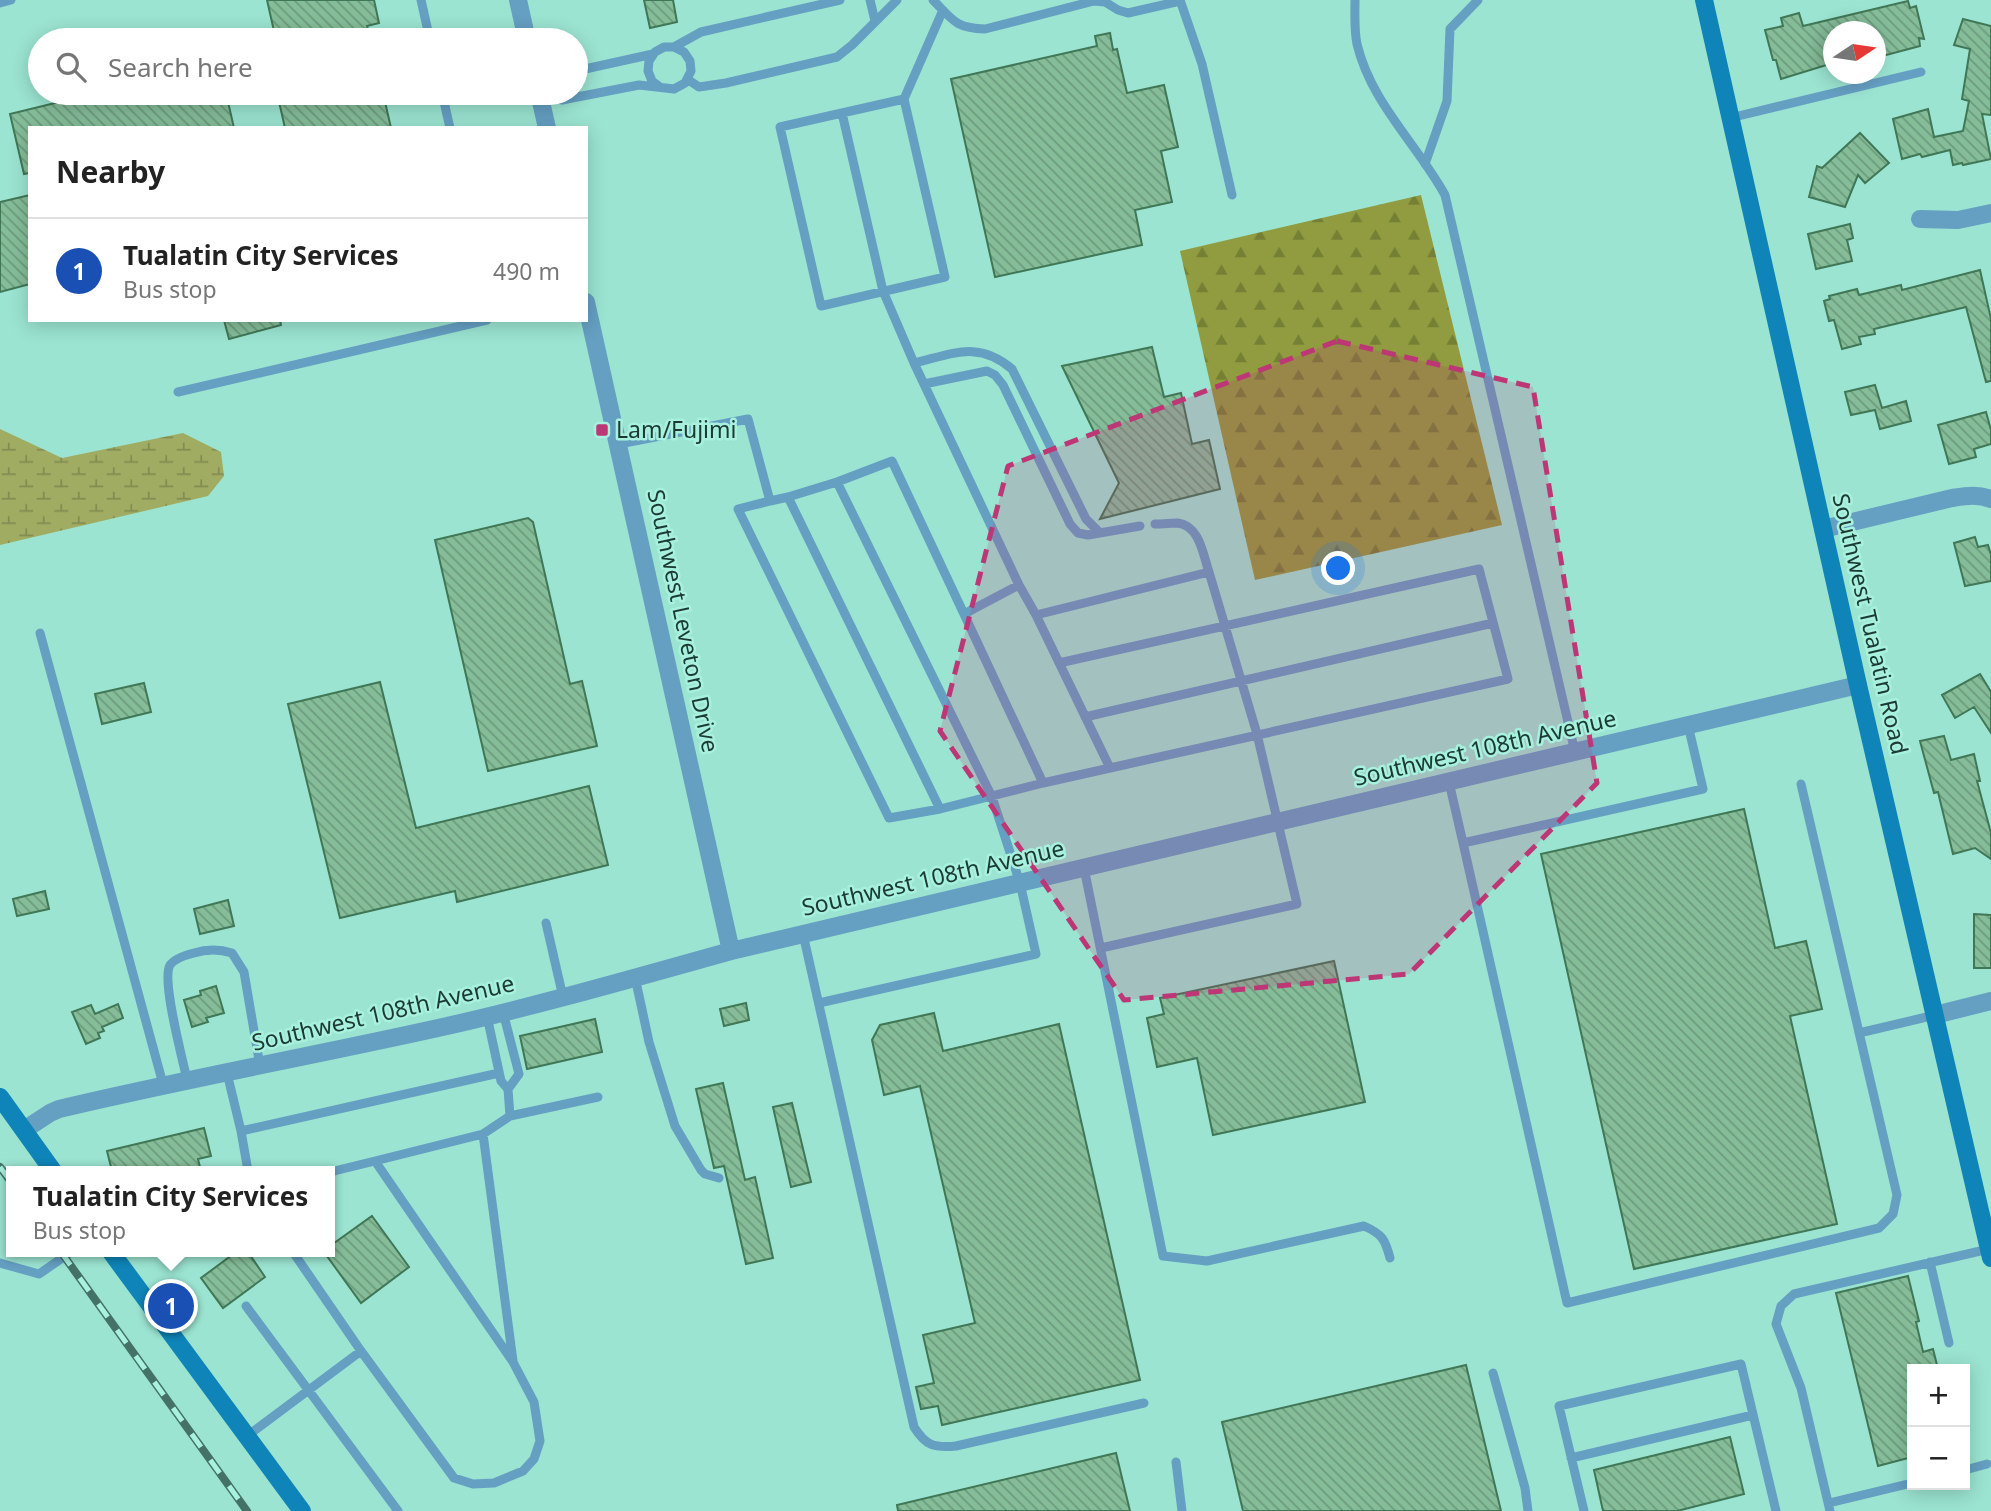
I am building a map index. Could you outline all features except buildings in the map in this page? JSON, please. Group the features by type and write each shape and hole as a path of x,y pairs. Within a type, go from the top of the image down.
{"main road":[{"name":"Southwest Tualatin Road","path":"1703,0 1990,1254"},
{"path":"0,1097 49,1166"},
{"path":"115,1257 302,1511"}],"street":[{"path":"518,0 524,28"},
{"path":"542,105 547,126"},
{"path":"1920,219 1958,220 1991,213"},
{"name":"Southwest Leveton Drive","path":"588,312 731,951"},
{"path":"1823,529 1952,498 1970,495 1991,499"},
{"name":"Southwest 108th Avenue","path":"24,1130 59,1109 163,1084 227,1073 495,1014 731,951 1858,685"},
{"path":"1935,1015 1991,1001"}],"lane":[{"path":"0,3 11,0"},
{"path":"421,0 427,28"},
{"path":"674,47 701,32 840,0"},
{"path":"870,0 875,21"},
{"path":"687,79 699,87 837,57 898,0"},
{"path":"933,0 956,23 968,29 985,29 1094,1 1105,2 1128,13 1180,0 1202,65 1232,195"},
{"path":"1355,0 1357,44 1369,78 1388,112 1446,195 1576,752"},
{"path":"1425,164 1447,101 1450,29 1478,0"},
{"path":"904,99 780,127 821,306 945,277 904,99 943,10"},
{"path":"588,68 653,54 664,47 674,47 684,52 690,61 691,71 680,87 674,89 639,85 588,94"},
{"path":"653,54 648,71 652,81 660,87"},
{"path":"1730,118 1921,72"},
{"path":"445,105 450,126"},
{"path":"842,113 883,291 1019,585 1110,768"},
{"path":"178,392 479,322"},
{"path":"914,363 968,350 994,356 1012,369 1086,519 1100,533"},
{"path":"924,384 976,372 987,371 995,374 1003,385 1070,524 1078,533 1088,535 1140,526"},
{"path":"619,443 748,419 771,501"},
{"path":"1043,783 892,461 837,482 738,509 889,818 940,809 1257,734 1508,679 1479,569 1059,663"},
{"path":"819,1003 1036,954 1020,883 992,797 837,482"},
{"path":"788,496 940,809"},
{"path":"1101,948 1297,904 1257,734 1200,542 1192,529 1180,523 1156,524"},
{"path":"1036,615 1209,572"},
{"path":"964,614 1019,585"},
{"path":"1085,717 1493,623"},
{"path":"40,633 163,1084"},
{"path":"1463,843 1703,789 1688,725"},
{"path":"1449,782 1567,1303 1878,1228 1893,1214 1897,1195 1801,784"},
{"path":"1084,868 1163,1256 1207,1261 1364,1226 1376,1231 1385,1242 1390,1258"},
{"path":"546,923 563,997"},
{"path":"803,934 914,1427 922,1439 938,1448 956,1446 1144,1403"},
{"path":"187,1080 168,990 168,972 171,963 184,955 203,950 220,949 232,953 244,972 260,1066"},
{"path":"635,977 649,1042 675,1126 701,1170 719,1178"},
{"path":"495,1014 499,1073 501,1081 508,1089 510,1116"},
{"path":"495,1014 519,1074 508,1089"},
{"path":"1860,1033 1935,1015"},
{"path":"227,1073 247,1166"},
{"path":"241,1132 499,1073"},
{"path":"335,1171 483,1134 510,1116 598,1097"},
{"path":"483,1134 513,1362"},
{"path":"296,1257 454,1478 473,1484 494,1483 523,1471 534,1459 540,1441 534,1402 513,1362 375,1161"},
{"path":"1907,1484 1830,1507 1801,1388 1776,1324 1781,1306 1794,1294 1930,1262 1990,1254"},
{"path":"0,1263 39,1274 64,1257"},
{"path":"1930,1262 1949,1342"},
{"path":"246,1306 398,1511"},
{"path":"247,1436 361,1351"},
{"path":"1584,1511 1559,1406 1741,1364 1776,1511"},
{"path":"1493,1373 1528,1511"},
{"path":"1571,1458 1753,1415"},
{"path":"1176,1462 1182,1511"},
{"path":"1970,1469 1987,1464"}],"highlighted area":[{"path":"1337,341 1533,387 1597,783 1409,974 1124,1000 940,731 1008,466"}],"green space":[{"path":"1421,195 1502,525 1255,580 1180,251"},
{"path":"0,429 62,458 183,433 221,452 224,476 208,496 0,545"}],"railway":[{"path":"0,1167 6,1175"},
{"path":"65,1257 247,1511"}],"place":[{"name":"Lam/Fujimi","path":"602,430"},
{"name":"Tualatin City Services","path":"171,1306"}]}
